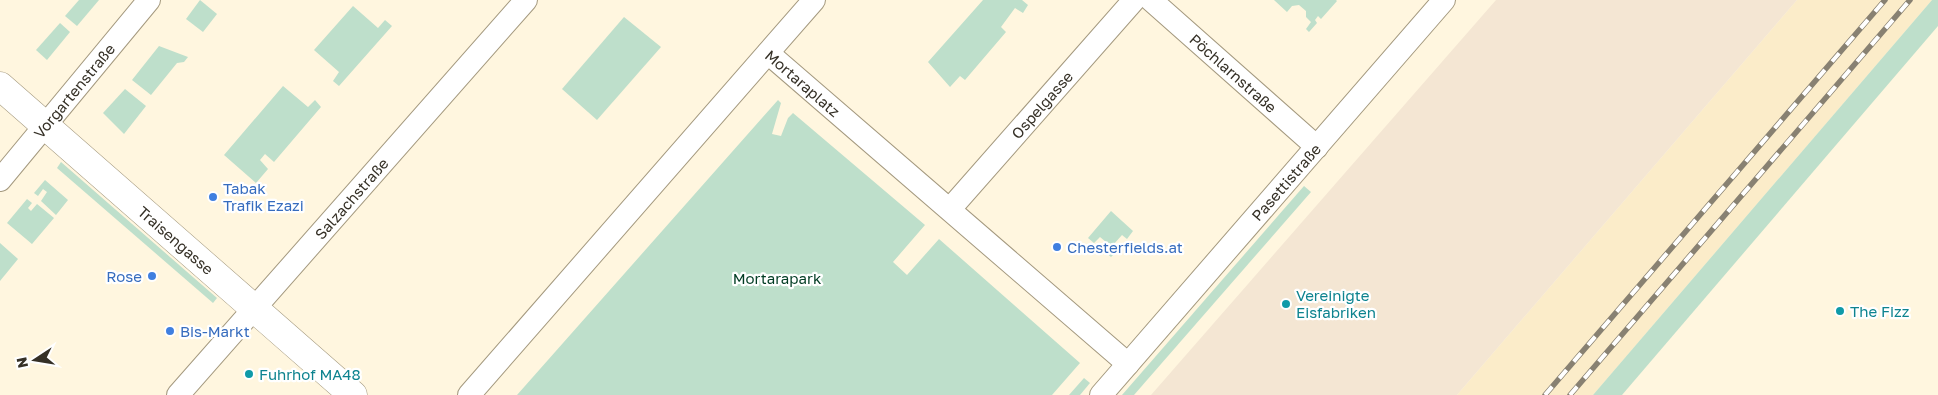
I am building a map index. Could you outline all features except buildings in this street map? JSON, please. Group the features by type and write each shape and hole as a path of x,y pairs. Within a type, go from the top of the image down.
{"street":[{"name":"Vorgartenstraße","path":"0,180 149,0"},
{"name":"Salzachstraße","path":"178,395 526,0"},
{"path":"768,53 814,0"},
{"name":"Ospelgasse","path":"950,209 1134,0"},
{"name":"Pöchlarnstraße","path":"1151,0 1316,146"},
{"name":"Pasettistraße","path":"1128,364 1444,0"},
{"name":"Mortaraplatz","path":"469,395 768,53 1128,364"},
{"name":"Traisengasse","path":"0,86 353,395"},
{"path":"1101,395 1128,364"}],"shaded area":[{"path":"1496,0 1797,0 1457,395 1151,395"},
{"path":"1797,0 1932,0 1593,395 1457,395"}],"green space":[{"path":"79,0 99,0 77,26 65,16"},
{"path":"200,0 217,14 203,32 186,19"},
{"path":"983,0 1022,0 1028,5 1023,13 1015,8 1001,27 1006,32 965,80 960,76 950,87 928,62"},
{"path":"1274,0 1337,1 1321,19 1318,16 1315,20 1317,23 1309,32 1306,29 1311,22 1306,17 1306,11 1299,5 1292,6 1287,12"},
{"path":"1932,0 1938,0 1938,26 1622,395 1593,395"},
{"path":"353,6 378,28 385,20 392,26 339,86 333,81 339,72 314,50"},
{"path":"624,17 661,47 597,120 562,89"},
{"path":"60,23 70,32 47,60 36,50"},
{"path":"159,46 188,57 184,62 177,63 151,95 132,80"},
{"path":"283,86 308,107 315,100 321,107 274,162 265,154 260,160 268,169 256,183 224,155"},
{"path":"125,89 146,106 124,134 103,113"},
{"name":"Mortarapark","path":"778,100 781,103 772,134 781,136 788,118 793,113 925,225 893,262 907,275 939,239 1080,363 1052,395 517,395"},
{"path":"61,162 217,298 213,303 57,168"},
{"path":"45,180 68,200 56,215 41,201 47,192 43,189 38,196 34,193"},
{"path":"1304,186 1311,192 1134,395 1122,395"},
{"path":"27,199 32,203 28,208 31,211 37,204 54,218 32,244 7,223"},
{"path":"1111,211 1133,231 1127,239 1122,235 1113,245 1118,250 1111,257 1101,248 1106,242 1100,237 1094,243 1088,238"},
{"path":"0,243 18,259 0,281"},
{"path":"1084,378 1090,383 1080,395 1069,395"}],"railway":[{"path":"1545,395 1885,0"},
{"path":"1570,395 1910,0"}],"place":[{"name":"Tabak Trafik Ezazi","path":"213,197"},
{"name":"Chesterfields.at","path":"1057,247"},
{"name":"Rose","path":"152,276"},
{"name":"Vereinigte Eisfabriken","path":"1286,304"},
{"name":"The Fizz","path":"1840,311"},
{"name":"Bis-Markt","path":"170,331"},
{"name":"Fuhrhof MA48","path":"249,374"}]}
